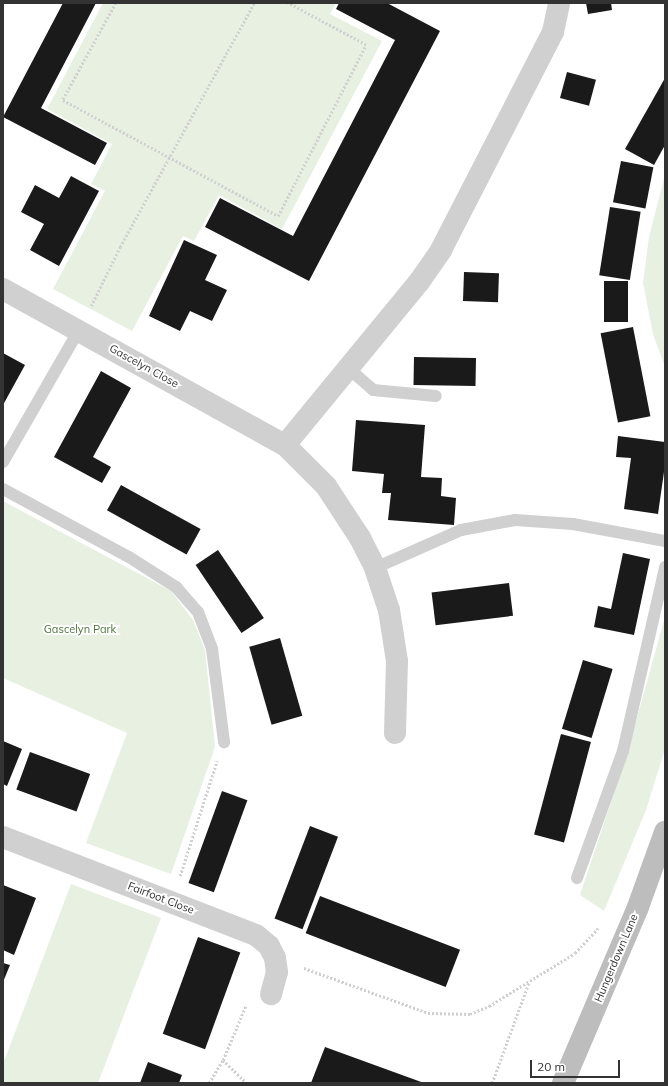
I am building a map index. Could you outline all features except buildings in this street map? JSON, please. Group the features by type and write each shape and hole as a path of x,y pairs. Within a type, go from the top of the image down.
{"main road":[{"name":"Hungerdown Lane","path":"563,1083 638,907 665,832"}],"street":[{"path":"285,445 419,282 441,250 553,32 559,3"},
{"name":"Gascelyn Close","path":"3,289 285,445 326,486 345,512 375,568 389,610 395,643 398,685 395,733"},
{"name":"Fairfoot Close","path":"3,837 256,935 269,946 275,958"},
{"path":"270,994 277,972 275,958"}],"lane":[{"path":"3,462 79,330"},
{"path":"348,368 373,390 436,396"},
{"path":"3,489 130,557 176,587 198,612 212,649 224,742"},
{"path":"375,568 461,530 515,520 573,524 665,541"},
{"path":"577,878 623,751 665,567"}],"path":[{"path":"116,3 63,100 278,216 366,45 288,3"},
{"path":"79,330 170,157 254,3"},
{"path":"172,902 224,742"},
{"path":"275,958 415,1009 437,1014 475,1012 575,953 601,925"},
{"path":"492,1083 529,981"},
{"path":"208,1083 223,1060 245,1005 270,994"},
{"path":"223,1060 247,1083"}],"green space":[{"path":"103,3 336,3 330,14 382,41 282,229 219,195 194,241 183,236 132,331 53,289 105,191 91,184 112,144 47,109"},
{"path":"665,175 665,367 653,334 643,283 649,237"},
{"name":"Gascelyn Park","path":"3,501 171,591 193,620 205,650 215,747 171,874 86,843 127,733 3,678"},
{"path":"665,617 665,749 646,810 604,911 580,895 626,757"},
{"path":"71,884 161,918 98,1083 3,1083 3,1064"}]}
